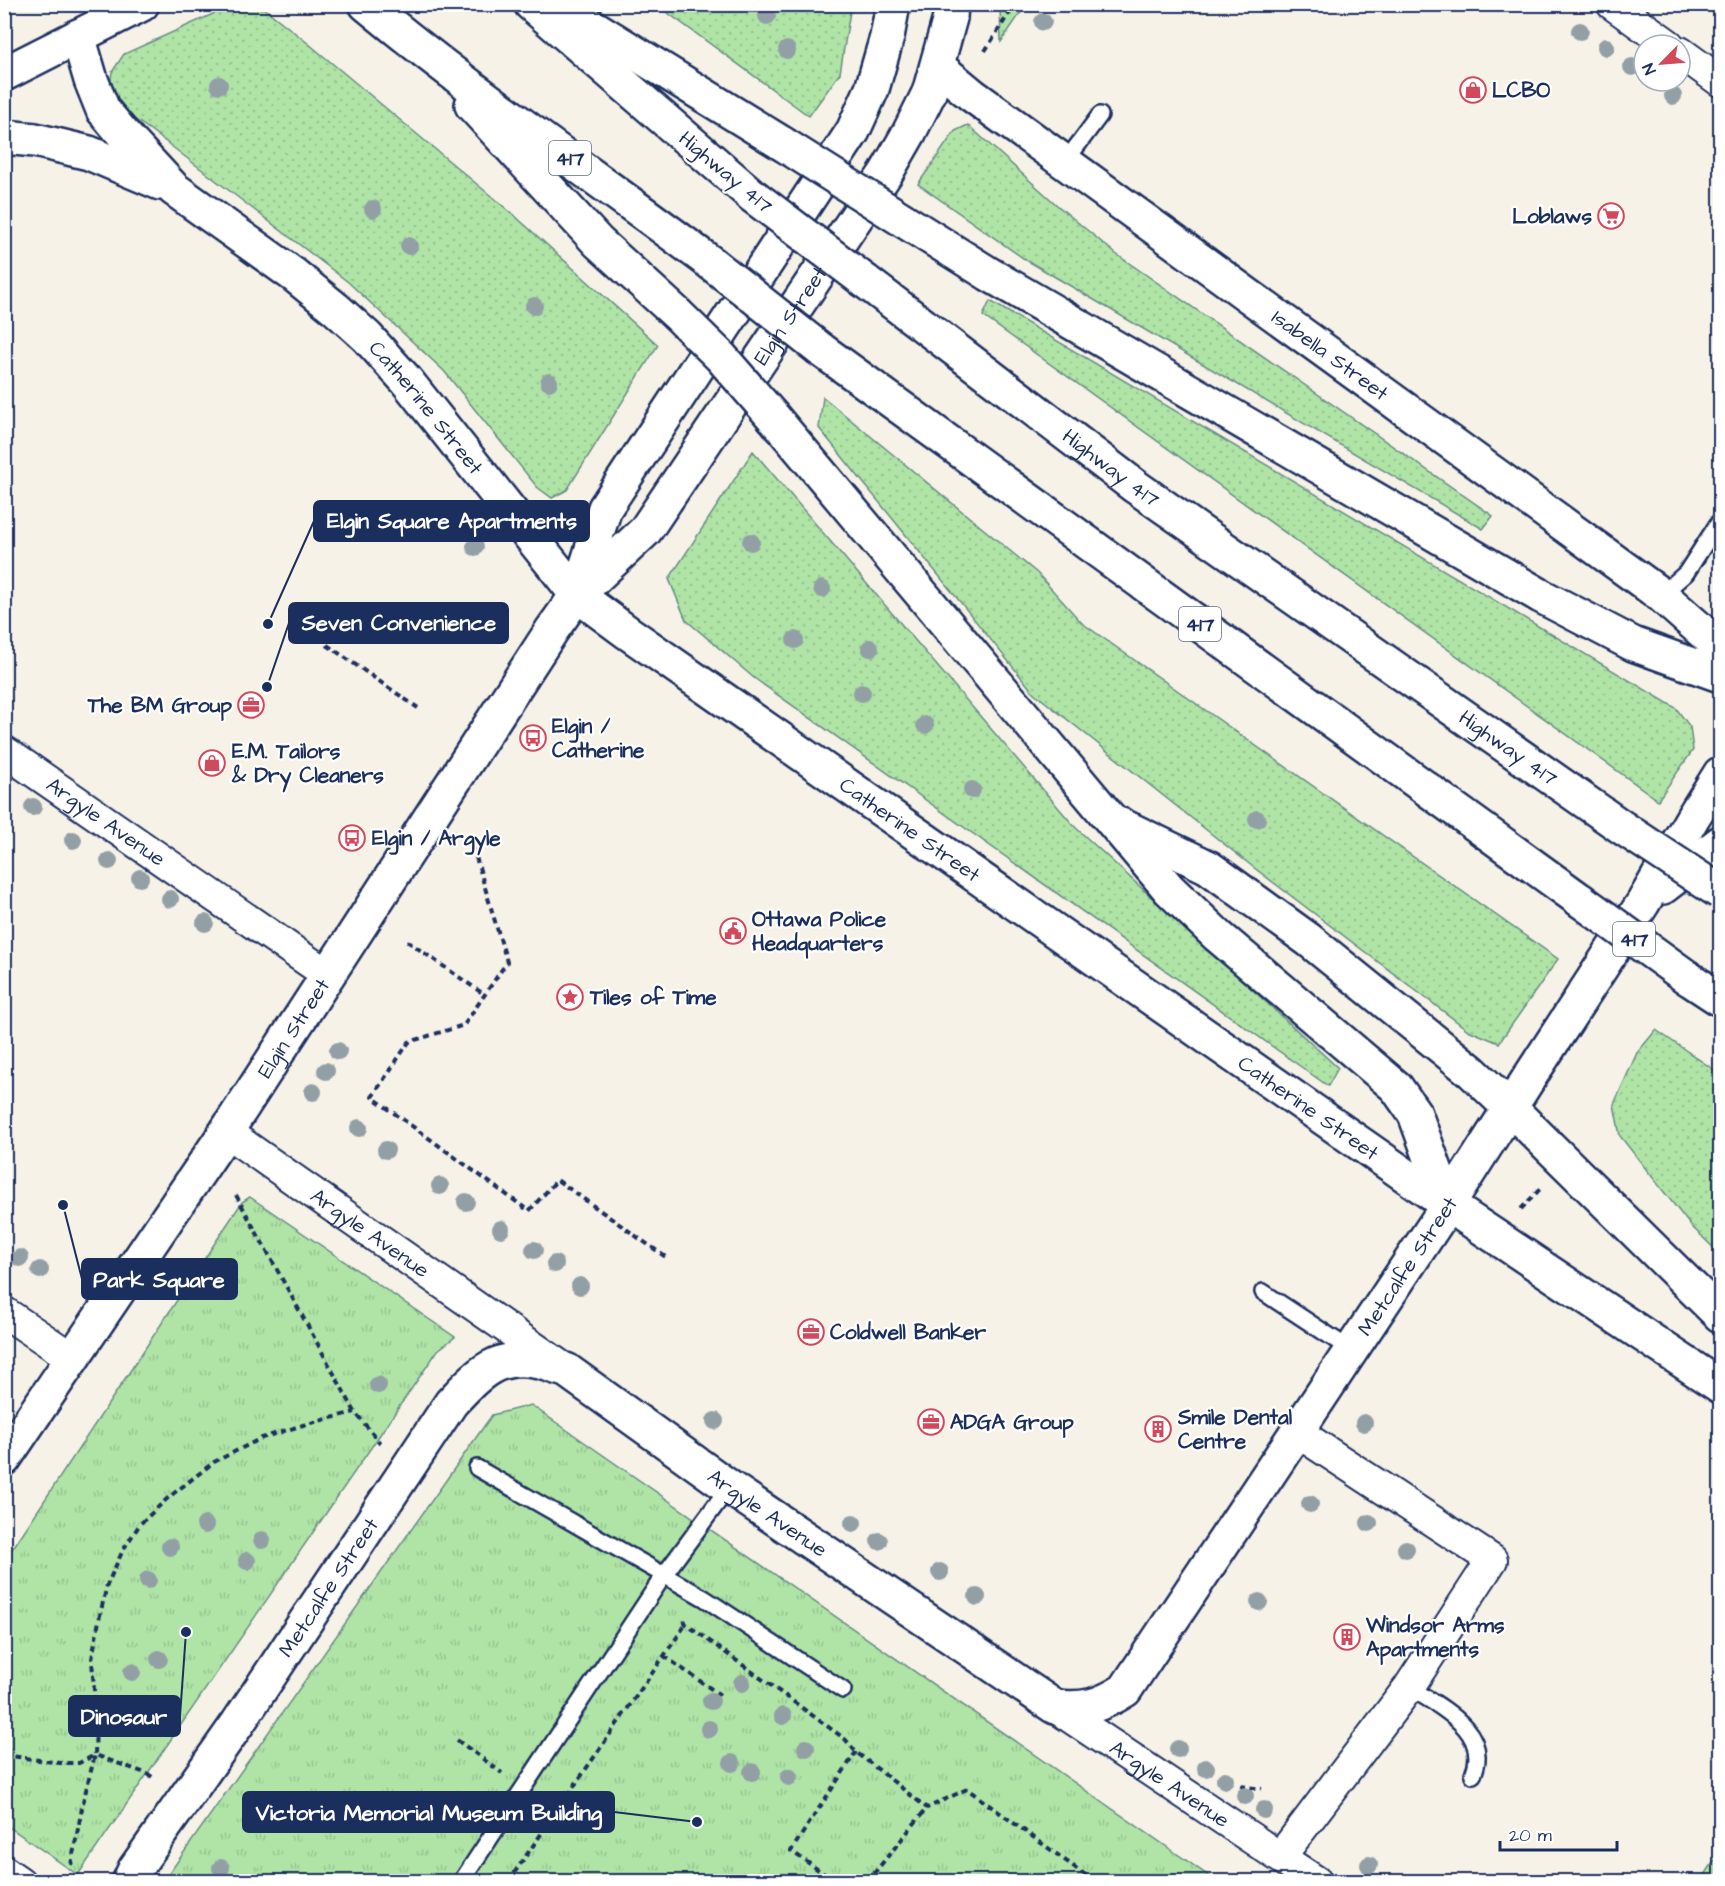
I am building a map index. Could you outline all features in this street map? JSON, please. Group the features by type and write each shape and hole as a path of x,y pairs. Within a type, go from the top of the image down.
{"main road":[{"path":"4,74 142,4"},
{"name":"Highway 417","path":"531,4 753,196 1136,487 1623,828 1720,892"},
{"path":"556,4 989,274 1541,596 1633,644 1720,675"},
{"name":"Elgin Street","path":"577,595 605,508 853,131 872,89 887,37 893,4"},
{"name":"Elgin Street","path":"4,1459 226,1132 552,630 577,595 645,531 886,173 929,93 950,18 951,4"},
{"name":"417","path":"366,5 427,55 617,192 820,349 1720,999"},
{"path":"78,36 91,81 103,110 174,189"},
{"path":"427,55 598,242 721,357 1169,889 1218,936 1396,1087 1415,1114 1448,1206"},
{"name":"Isabella Street","path":"937,66 963,88 1661,595 1720,647"},
{"path":"4,137 35,140 89,153 174,189"},
{"name":"Catherine Street","path":"174,189 294,275 367,337 406,380 577,595 1448,1206 1720,1386"},
{"name":"Metcalfe Street","path":"1055,1707 1086,1708 1099,1704 1125,1690 1448,1206 1643,903 1720,774"},
{"path":"1114,822 1208,867 1309,940 1471,1071 1720,1316"},
{"path":"1643,903 1720,843"},
{"name":"Metcalfe Street","path":"129,1881 135,1869 238,1724 451,1403 491,1365 522,1360 566,1370"},
{"name":"Argyle Avenue","path":"566,1370 729,1487 1055,1707"}],"street":[{"path":"1612,4 1653,33"},
{"path":"1692,61 1720,81"},
{"name":"Argyle Avenue","path":"4,751 328,975"},
{"name":"Argyle Avenue","path":"226,1132 566,1370"},
{"path":"4,1312 72,1358"},
{"path":"1281,1856 1409,1687 1492,1560 1297,1432"},
{"name":"Argyle Avenue","path":"1055,1707 1317,1881"},
{"path":"4,1871 20,1881"}],"lane":[{"path":"1065,162 1100,115"},
{"path":"1661,595 1686,573 1719,522"},
{"path":"1263,1292 1351,1350"},
{"path":"477,1468 704,1598 843,1690"},
{"path":"461,1881 664,1575 729,1487"},
{"path":"1409,1687 1470,1731 1478,1752 1473,1775"}],"path":[{"path":"985,51 1015,4"},
{"path":"327,645 418,708"},
{"path":"473,847 507,962 464,1025 409,1042 372,1097 529,1211 557,1180 667,1258"},
{"path":"407,941 484,995"},
{"path":"1515,1216 1544,1185"},
{"path":"236,1195 355,1412 404,1472"},
{"path":"71,1865 95,1755 96,1721 92,1659 99,1615 107,1585 123,1550 140,1524 169,1497 214,1462 261,1438 355,1412"},
{"path":"508,1881 686,1624 845,1739 856,1752 927,1808"},
{"path":"664,1656 720,1695"},
{"path":"836,1881 791,1851 856,1752"},
{"path":"4,1755 60,1763 79,1763 95,1755 148,1774 184,1799"},
{"path":"867,1881 927,1808 967,1789 1095,1881"}],"green space":[{"path":"233,5 260,5 309,44 515,216 658,345 567,490 552,498 537,487 444,371 348,282 124,112 109,90 112,72 124,54"},
{"path":"657,5 851,5 840,73 809,116"},
{"path":"1000,5 1026,5 1001,42"},
{"path":"968,125 1058,206 1116,254 1493,516 1483,529 1023,258 918,184 955,131"},
{"path":"990,301 1676,708 1690,727 1693,750 1658,800 983,316"},
{"path":"823,397 1037,573 1082,623 1558,959 1499,1043 1468,1030 1253,867 1034,693 819,428"},
{"path":"753,451 1075,827 1338,1068 1328,1086 754,678 686,620 669,579"},
{"path":"1656,1030 1720,1074 1720,1254 1690,1225 1620,1136 1614,1104 1637,1053"},
{"path":"250,1197 455,1337 438,1350 78,1875 5,1824 5,1560 242,1202"},
{"path":"531,1405 1216,1881 163,1882 492,1415"},
{"path":"1720,1852 1720,1881 1701,1881"}],"place":[{"name":"LCBO","path":"1473,90"},
{"name":"Loblaws","path":"1611,216"},
{"name":"Elgin Square Apartments","path":"268,624"},
{"name":"Seven Convenience","path":"267,687"},
{"name":"The BM Group","path":"251,705"},
{"name":"Elgin / Catherine","path":"533,738"},
{"name":"E.M. Tailors & Dry Cleaners","path":"212,763"},
{"name":"Elgin / Argyle","path":"352,838"},
{"name":"Ottawa Police Headquarters","path":"733,931"},
{"name":"Tiles of Time","path":"570,997"},
{"name":"Park Square","path":"63,1205"},
{"name":"Coldwell Banker","path":"811,1332"},
{"name":"ADGA Group","path":"931,1422"},
{"name":"Smile Dental Centre","path":"1158,1429"},
{"name":"Dinosaur","path":"186,1632"},
{"name":"Windsor Arms Apartments","path":"1347,1637"},
{"name":"Victoria Memorial Museum Building","path":"697,1822"}]}
